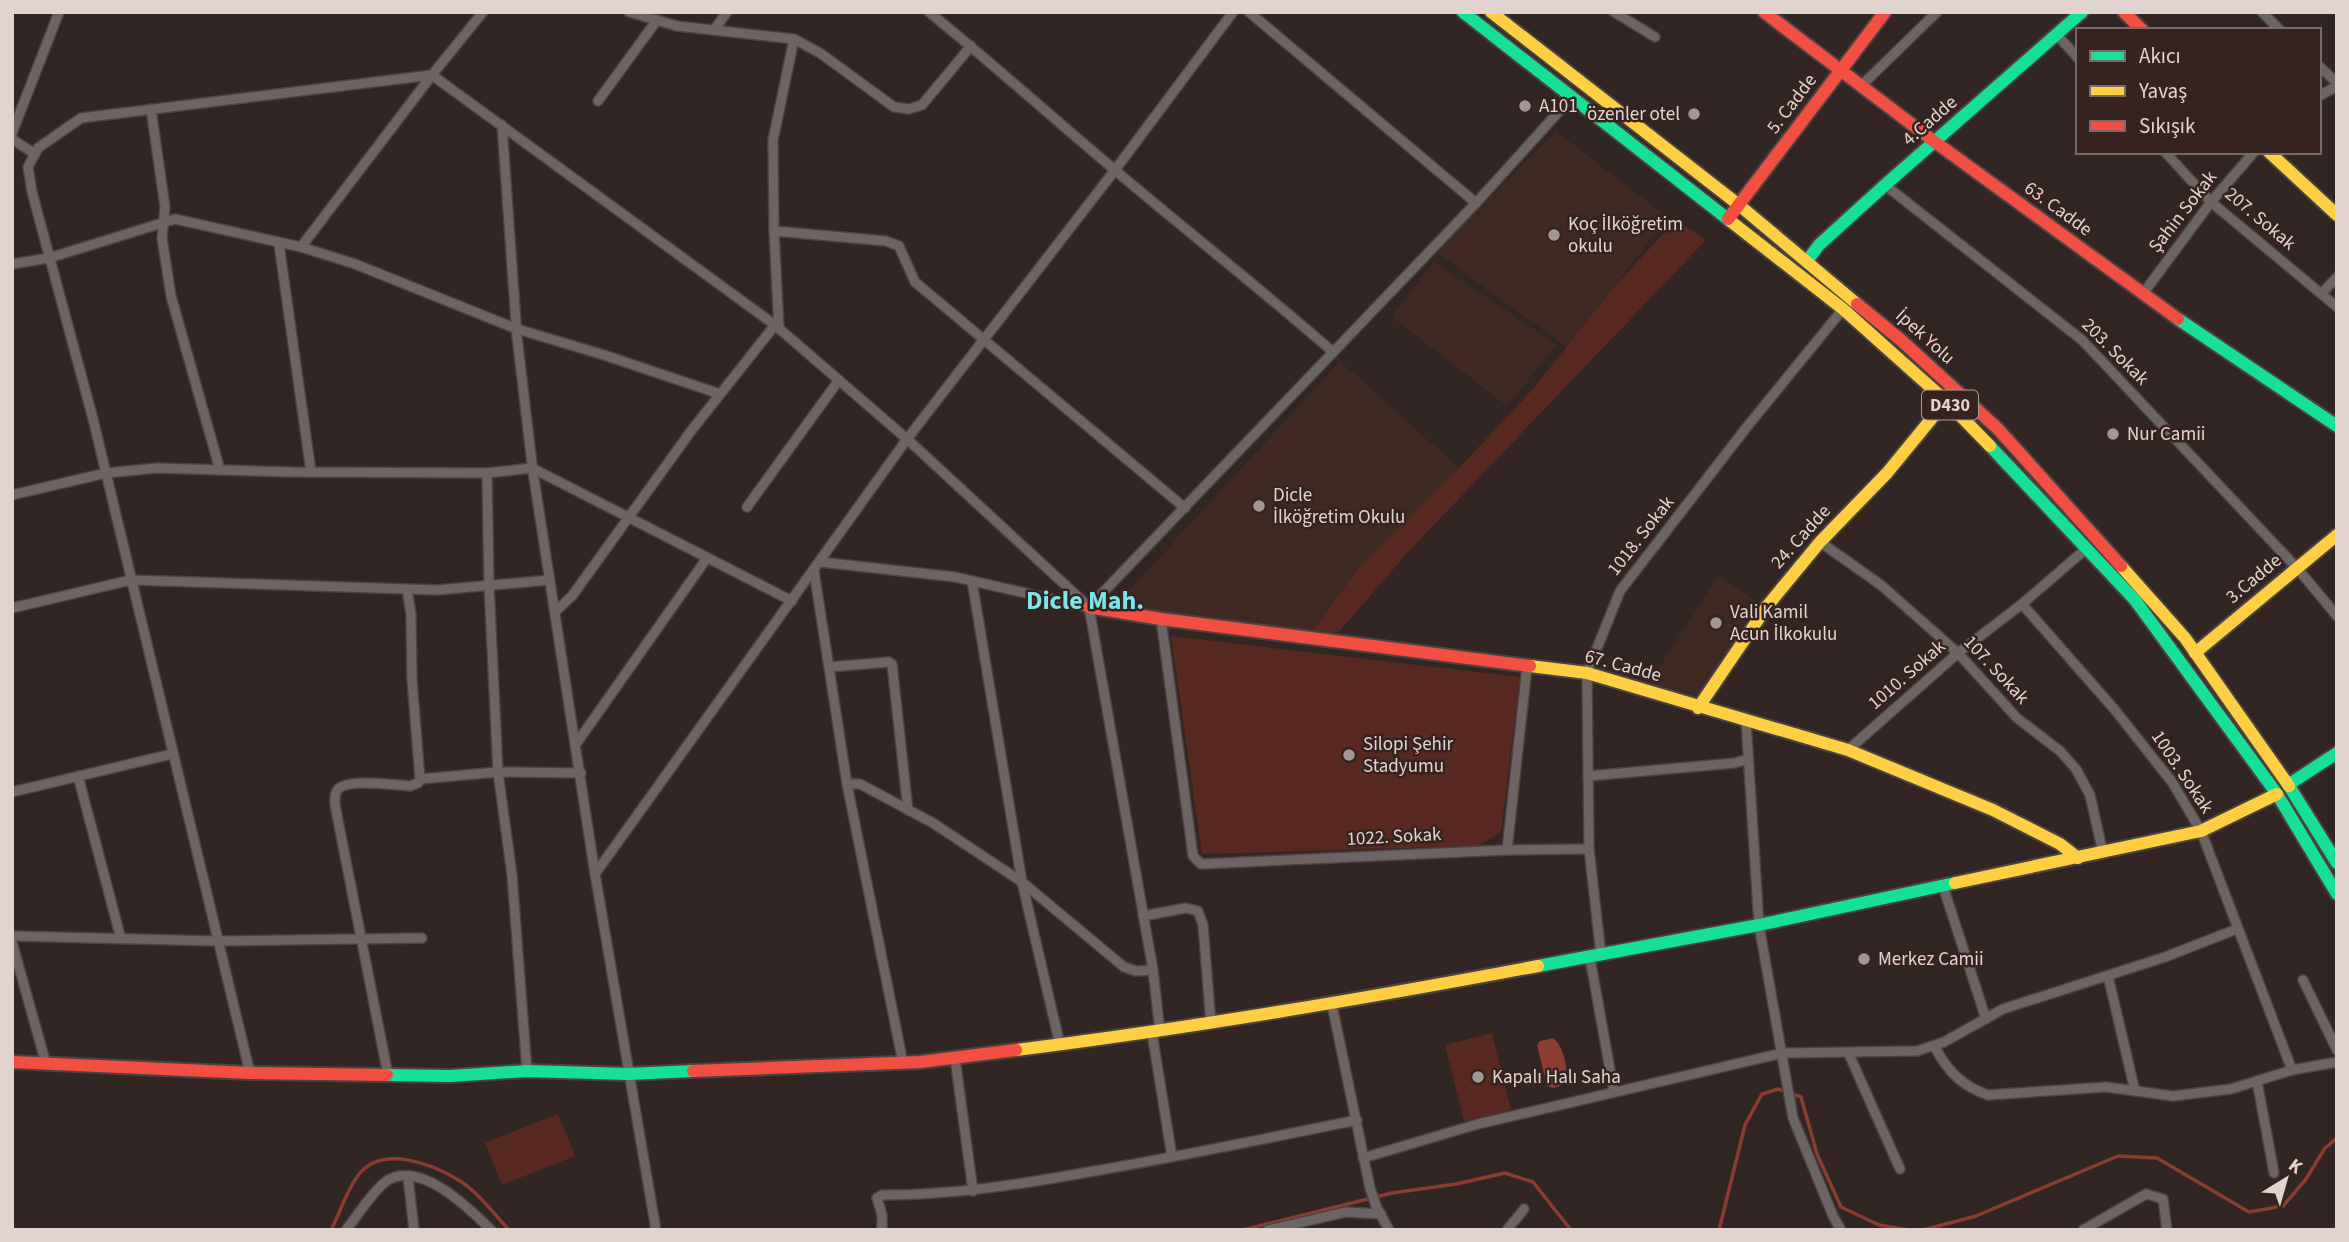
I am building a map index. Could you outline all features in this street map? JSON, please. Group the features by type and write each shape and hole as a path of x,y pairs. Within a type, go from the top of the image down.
{"main road":[{"name":"D430","path":"1463,12 1843,309 1946,401 2135,600 2277,794 2337,894"},
{"name":"İpek Yolu","path":"1491,12 1739,205 1902,341 1998,429 2108,550 2195,653 2288,785 2337,863"},
{"name":"63. Cadde","path":"1764,12 2143,295 2337,426"},
{"name":"5. Cadde","path":"1728,219 1885,12"},
{"name":"4.Cadde","path":"1807,261 1819,245 1885,185 2082,12"},
{"path":"2124,12 2141,28"},
{"path":"2271,154 2337,215"},
{"name":"24. Cadde","path":"1698,708 1768,605 1820,542 1887,473 1946,401"},
{"name":"3.Cadde","path":"2195,653 2337,535"},
{"name":"67. Cadde","path":"1089,607 1161,619 1587,673 1698,708 1848,750 1993,810 2060,845 2078,858"},
{"path":"2288,785 2337,753"},
{"path":"12,1062 250,1073 450,1076 527,1071 628,1074 903,1063 955,1058 1156,1033 1332,1005 1759,925 2201,831 2277,794"}],"street":[{"path":"12,133 59,12"},
{"path":"301,247 483,12"},
{"path":"629,12 677,26 794,39 820,53 894,107 909,109 922,105 971,46"},
{"path":"714,30 727,12"},
{"path":"929,12 1333,352"},
{"path":"595,874 907,439 1233,12"},
{"path":"1249,12 1476,203"},
{"path":"1614,12 1655,37"},
{"path":"1861,86 1937,12"},
{"path":"2262,12 2278,28"},
{"path":"598,101 653,17"},
{"path":"2057,35 2076,56"},
{"path":"555,612 572,596 720,394 777,327 773,140 794,39"},
{"path":"2321,68 2337,84 2321,95"},
{"path":"250,1073 106,473 32,192 28,167 38,148 81,118 432,75 777,327 907,439 1089,607 1153,970 1156,1033 1172,1157"},
{"path":"1089,607 1476,203 1573,96"},
{"path":"151,108 164,207 162,238 170,296 220,470"},
{"path":"502,125 517,329 533,468 595,874 656,1230"},
{"path":"12,139 34,154"},
{"name":"207. Sokak","path":"2167,154 2211,202 2337,307"},
{"name":"Şahin Sokak","path":"2143,295 2211,202 2252,154"},
{"name":"203. Sokak","path":"1885,185 2082,340 2297,568 2337,615"},
{"path":"12,264 49,258 175,219 301,247 355,264 517,329 720,394"},
{"path":"774,231 886,241 900,246 915,282 1185,508"},
{"path":"279,244 311,472"},
{"path":"2321,294 2337,277"},
{"name":"1018. Sokak","path":"1614,1092 1595,957 1589,849 1587,673 1620,591 1746,428 1843,309"},
{"path":"747,507 839,380"},
{"path":"12,495 106,473 157,468 487,473 533,468 792,601"},
{"path":"487,473 489,586 498,772 512,875 527,1071"},
{"name":"107. Sokak","path":"1820,542 1881,585 1958,653 2017,718 2060,751 2076,769 2090,795 2103,853"},
{"name":"1010. Sokak","path":"1848,750 1958,653 2022,604 2087,548"},
{"path":"576,744 707,558"},
{"path":"820,562 955,577 1089,607"},
{"path":"814,571 847,784 903,1063"},
{"path":"12,608 131,580 438,590 550,580"},
{"path":"972,580 1022,882 1060,1045"},
{"path":"388,1075 335,805 335,793 340,787 351,783 410,786 418,783 420,779 412,680 411,614 407,589"},
{"name":"1003. Sokak","path":"2022,604 2156,761 2172,782 2201,831 2292,1070"},
{"name":"1022. Sokak","path":"1161,619 1193,856 1201,864 1507,850 1589,849"},
{"path":"829,667 889,662 892,664 908,810"},
{"path":"1507,850 1527,667"},
{"path":"1746,721 1759,925 1793,1118 1841,1230"},
{"path":"12,792 172,754"},
{"path":"1588,776 1735,763 1748,759"},
{"path":"420,779 498,772 581,773"},
{"path":"78,776 121,939"},
{"path":"847,784 860,785 933,823 1022,882 1124,967 1136,971 1153,970"},
{"path":"1943,886 1986,1019"},
{"path":"1143,916 1186,908 1198,912 1203,925 1211,1024"},
{"path":"1363,1158 1478,1124 1783,1053 1917,1051 1944,1042 2003,1009 2108,976 2237,929"},
{"path":"12,936 217,941 422,938"},
{"path":"12,942 46,1064"},
{"path":"2108,976 2135,1091"},
{"path":"2303,979 2337,1050"},
{"path":"1332,1005 1370,1188 1389,1230"},
{"path":"1934,1046 1946,1068 1970,1089 1987,1095 2106,1087 2173,1096 2231,1089 2292,1070 2337,1062"},
{"path":"1848,1052 1900,1169"},
{"path":"955,1058 974,1191"},
{"path":"2257,1081 2274,1173"},
{"path":"882,1230 882,1215 877,1198 882,1195 974,1191 1172,1157 1357,1121"},
{"path":"346,1230 385,1183 396,1177 437,1184 455,1195 491,1230"},
{"path":"408,1177 414,1230"},
{"path":"2084,1230 2146,1194 2162,1199 2167,1230"},
{"path":"1507,1230 1524,1209"},
{"path":"1268,1230 1312,1225 1346,1212 1378,1210"}],"shaded area":[{"name":"Koç İlköğretim okulu","path":"1556,131 1667,217 1568,348 1436,252"},
{"path":"1676,220 1706,240 1408,552 1339,632 1308,637 1357,570 1533,389 1613,288"},
{"path":"1434,262 1557,345 1507,406 1392,317"},
{"path":"1340,361 1459,468 1357,570 1308,637 1114,607"},
{"name":"Vali Kamil Acun İlkokulu","path":"1719,575 1758,603 1699,696 1694,698 1649,683"},
{"name":"Silopi Şehir Stadyumu","path":"1171,636 1520,677 1501,832 1478,846 1202,854"},
{"name":"Kapalı Halı Saha","path":"1492,1033 1511,1110 1464,1121 1445,1045"},
{"path":"1553,1038 1563,1053 1566,1072 1565,1084 1553,1088 1547,1086 1537,1045 1540,1041"},
{"path":"558,1114 575,1156 502,1185 485,1143"}],"waterway":[{"path":"1719,1230 1745,1125 1762,1094 1778,1089 1801,1097 1817,1154 1841,1207 1879,1225 1909,1230"},
{"path":"1923,1230 1976,1216 2118,1156 2157,1158 2249,1212 2283,1206 2306,1179 2325,1148 2337,1138"},
{"path":"331,1230 357,1177 367,1167 379,1161 393,1159 422,1163 460,1181 479,1197 509,1230"},
{"path":"1243,1230 1392,1193 1456,1184 1505,1173 1533,1182 1571,1230"}],"traffic: fast":[{"path":"1463,12 1729,220"},
{"path":"1807,261 1819,245 1885,185 2082,12"},
{"path":"2178,319 2337,426"},
{"path":"1990,446 2135,600 2277,794 2337,894"},
{"path":"2288,785 2337,753"},
{"path":"2289,786 2337,863"},
{"path":"1538,966 1759,925 1955,883"},
{"path":"387,1075 450,1076 527,1071 628,1074 693,1071"}],"traffic: slow":[{"path":"1491,12 1739,205 1857,304"},
{"path":"2271,154 2337,215"},
{"path":"1729,220 1843,309 1946,401 1990,446"},
{"path":"1698,708 1768,605 1820,542 1887,473 1946,401"},
{"path":"2195,653 2337,535"},
{"path":"2121,566 2185,638 2289,786"},
{"path":"1530,666 1587,673 1848,750 1993,810 2060,844 2078,858"},
{"path":"1955,883 2201,831 2277,794"},
{"path":"1016,1050 1277,1012 1538,966"}],"traffic: jam":[{"path":"1764,12 1935,142 2178,319"},
{"path":"1728,219 1885,12"},
{"path":"2124,12 2140,28"},
{"path":"1857,304 1902,341 1998,429 2121,566"},
{"path":"1089,607 1161,619 1530,666"},
{"path":"693,1071 920,1062 1016,1050"},
{"path":"12,1062 250,1073 387,1075"}],"place":[{"name":"A101","path":"1525,106"},
{"name":"özenler otel","path":"1694,114"},
{"name":"Koç İlköğretim okulu","path":"1554,235"},
{"name":"Nur Camii","path":"2113,434"},
{"name":"Dicle İlköğretim Okulu","path":"1259,506"},
{"name":"Vali Kamil Acun İlkokulu","path":"1716,623"},
{"name":"Silopi Şehir Stadyumu","path":"1349,755"},
{"name":"Merkez Camii","path":"1864,959"},
{"name":"Kapalı Halı Saha","path":"1478,1077"}],"district":[{"name":"Dicle Mah.","path":"1085,600"}]}
